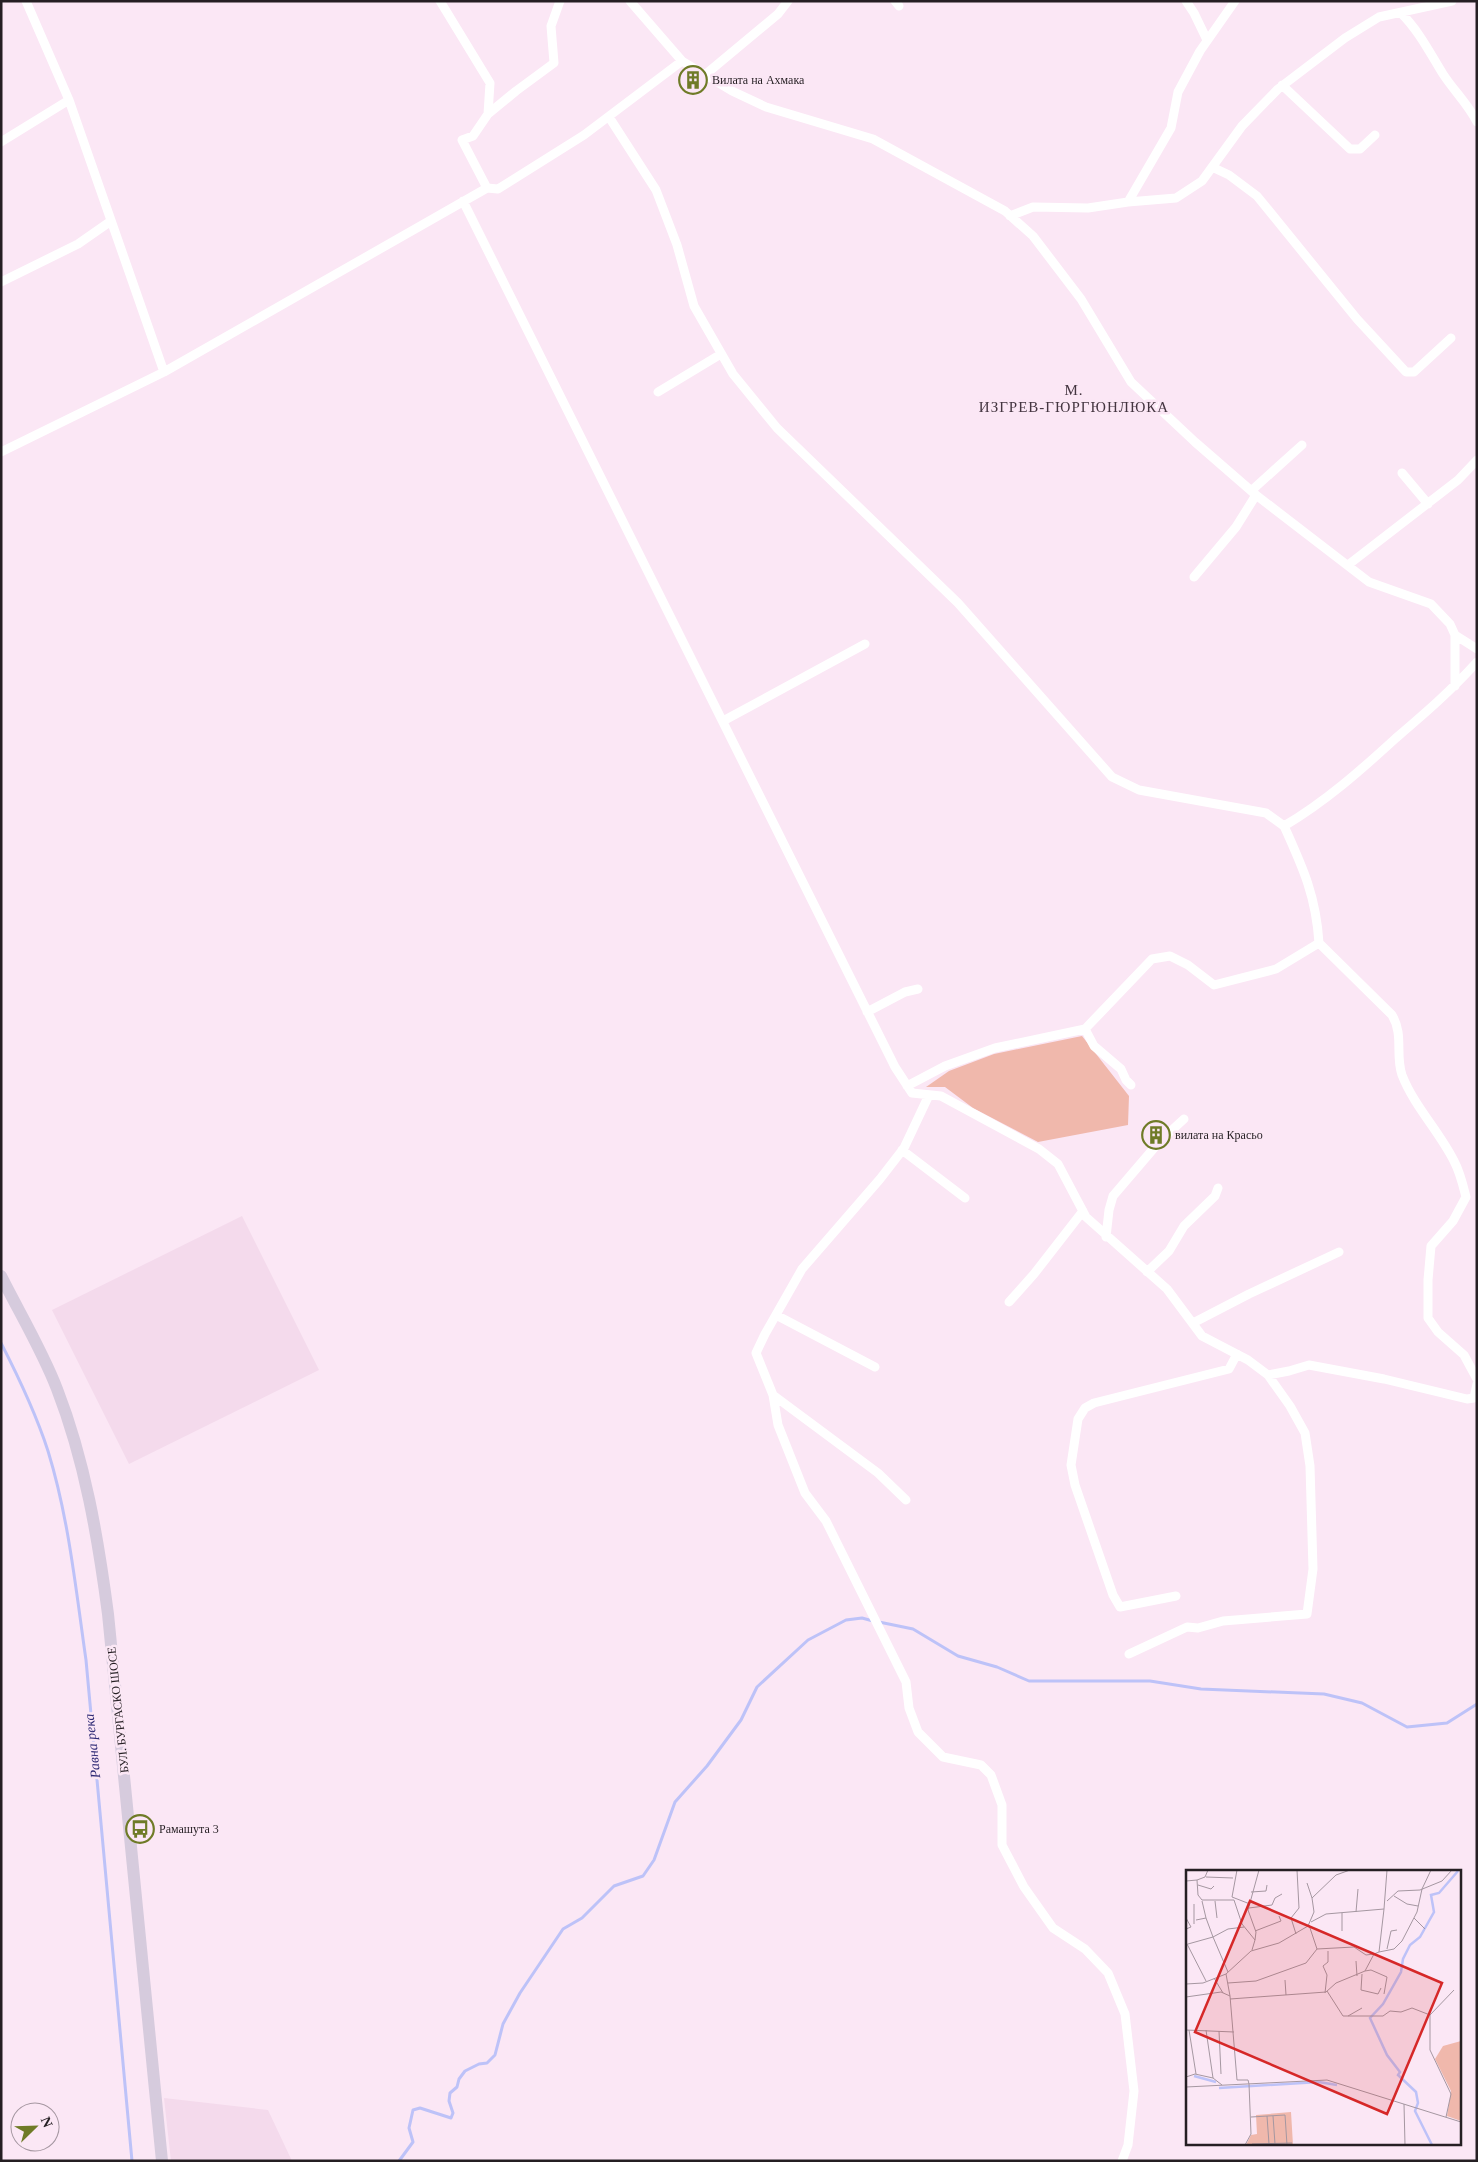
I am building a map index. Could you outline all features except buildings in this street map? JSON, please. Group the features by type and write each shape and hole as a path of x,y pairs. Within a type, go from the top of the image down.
{"main road":[{"name":"БУЛ. БУРГАСКО ШОСЕ","path":"1,1276 57,1387 78,1451 100,1549 162,2161"}],"street":[{"path":"26,1 69,100 164,372"},
{"path":"440,1 490,83 488,114"},
{"path":"487,188 462,140 473,136 488,114 554,63 551,26 560,1"},
{"path":"630,1 682,61 732,91 766,107 873,139 1010,216 1033,236 1081,299 1132,382 1195,442 1254,493 1370,582 1431,604 1450,624 1455,634 1455,686"},
{"path":"706,74 778,14 788,1"},
{"path":"1186,1 1207,40"},
{"path":"1128,202 1171,128 1178,92 1207,40 1235,1"},
{"path":"1010,216 1033,207 1088,208 1176,198 1202,181 1242,126 1282,86 1345,38 1379,17 1449,2"},
{"path":"1401,13 1414,27 1444,76 1471,108 1477,122"},
{"path":"1,452 164,372 487,188 498,189 584,136 682,61"},
{"path":"1282,86 1350,149 1360,149 1375,136"},
{"path":"1,142 69,100"},
{"path":"608,117 656,190 677,245 694,306 734,374 776,428 958,603 1112,777 1139,790 1266,812 1284,826 1308,881 1318,917 1319,943 1392,1015 1399,1026 1402,1074 1422,1110 1454,1160 1461,1178 1466,1197 1453,1221 1431,1246 1428,1280 1428,1318 1438,1332 1464,1356 1477,1379"},
{"path":"1212,168 1229,175 1256,196 1357,319 1406,372 1414,372 1451,338"},
{"path":"463,201 867,1012 895,1067 907,1086 912,1093 942,1096 1039,1150 1058,1164 1086,1217 1106,1237 1168,1289 1202,1336 1237,1354 1268,1375 1290,1406 1305,1433 1310,1466 1314,1569 1307,1614 1223,1621 1198,1628 1187,1627 1129,1654"},
{"path":"1,282 78,244 111,221"},
{"path":"658,392 722,354"},
{"path":"1194,577 1236,527 1254,493 1302,445"},
{"path":"1348,565 1458,480 1477,460"},
{"path":"1402,473 1428,504"},
{"path":"1455,634 1477,649"},
{"path":"723,721 864,644"},
{"path":"1284,826 1307,813 1364,766 1455,686 1477,662"},
{"path":"907,1086 946,1066 995,1048 1085,1028 1152,959 1170,956 1188,965 1214,985 1276,969 1319,943"},
{"path":"867,1012 905,992 918,989"},
{"path":"1085,1028 1094,1046 1121,1069 1126,1080 1131,1085"},
{"path":"929,1094 902,1150 880,1179 802,1269 756,1353 773,1395 778,1425 805,1493 826,1520 906,1682 908,1708 918,1732 942,1757 981,1765 991,1775 1002,1805 1002,1845 1024,1887 1053,1928 1085,1949 1108,1973 1125,2014 1134,2091 1128,2145 1122,2161"},
{"path":"1106,1237 1108,1210 1113,1196 1160,1141 1176,1124 1184,1119"},
{"path":"902,1150 965,1198"},
{"path":"1148,1272 1169,1251 1184,1226 1215,1196 1218,1188"},
{"path":"1009,1302 1034,1274 1083,1211"},
{"path":"1193,1323 1249,1294 1339,1252"},
{"path":"776,1315 875,1367"},
{"path":"1176,1596 1120,1607 1113,1595 1075,1485 1071,1465 1078,1419 1085,1408 1094,1403 1229,1369 1237,1354"},
{"path":"1268,1375 1309,1365 1384,1379 1467,1399 1476,1399 1477,1384"},
{"path":"773,1395 800,1413 878,1474 906,1500"}],"shaded area":[{"path":"1082,1036 1129,1096 1128,1125 1038,1142 973,1108 945,1087 926,1087 949,1071 994,1054"},
{"path":"242,1216 319,1370 129,1464 52,1310"},
{"path":"164,2098 268,2110 292,2161 171,2161"}],"waterway":[{"name":"Равна река","path":"1,1343 27,1396 48,1451 71,1555 86,1660 132,2161"},
{"path":"399,2161 413,2142 409,2128 413,2110 420,2108 451,2118 453,2113 449,2101 450,2093 457,2087 459,2079 465,2071 479,2064 487,2063 495,2055 503,2024 520,1993 563,1929 582,1918 614,1886 643,1876 654,1860 675,1802 707,1766 741,1720 757,1687 808,1640 846,1620 862,1618 873,1621"},
{"path":"879,1622 913,1629 958,1656 997,1667 1029,1681 1150,1681 1201,1689 1324,1694 1362,1703 1407,1727 1447,1723 1477,1704"}],"place":[{"name":"Вилата на Ахмака","path":"693,80"},
{"name":"вилата на Красьо","path":"1156,1135"},
{"name":"Рамашута 3","path":"140,1829"}],"district":[{"name":"М. ИЗГРЕВ-ГЮРГЮНЛЮКА","path":"1074,398"}]}
